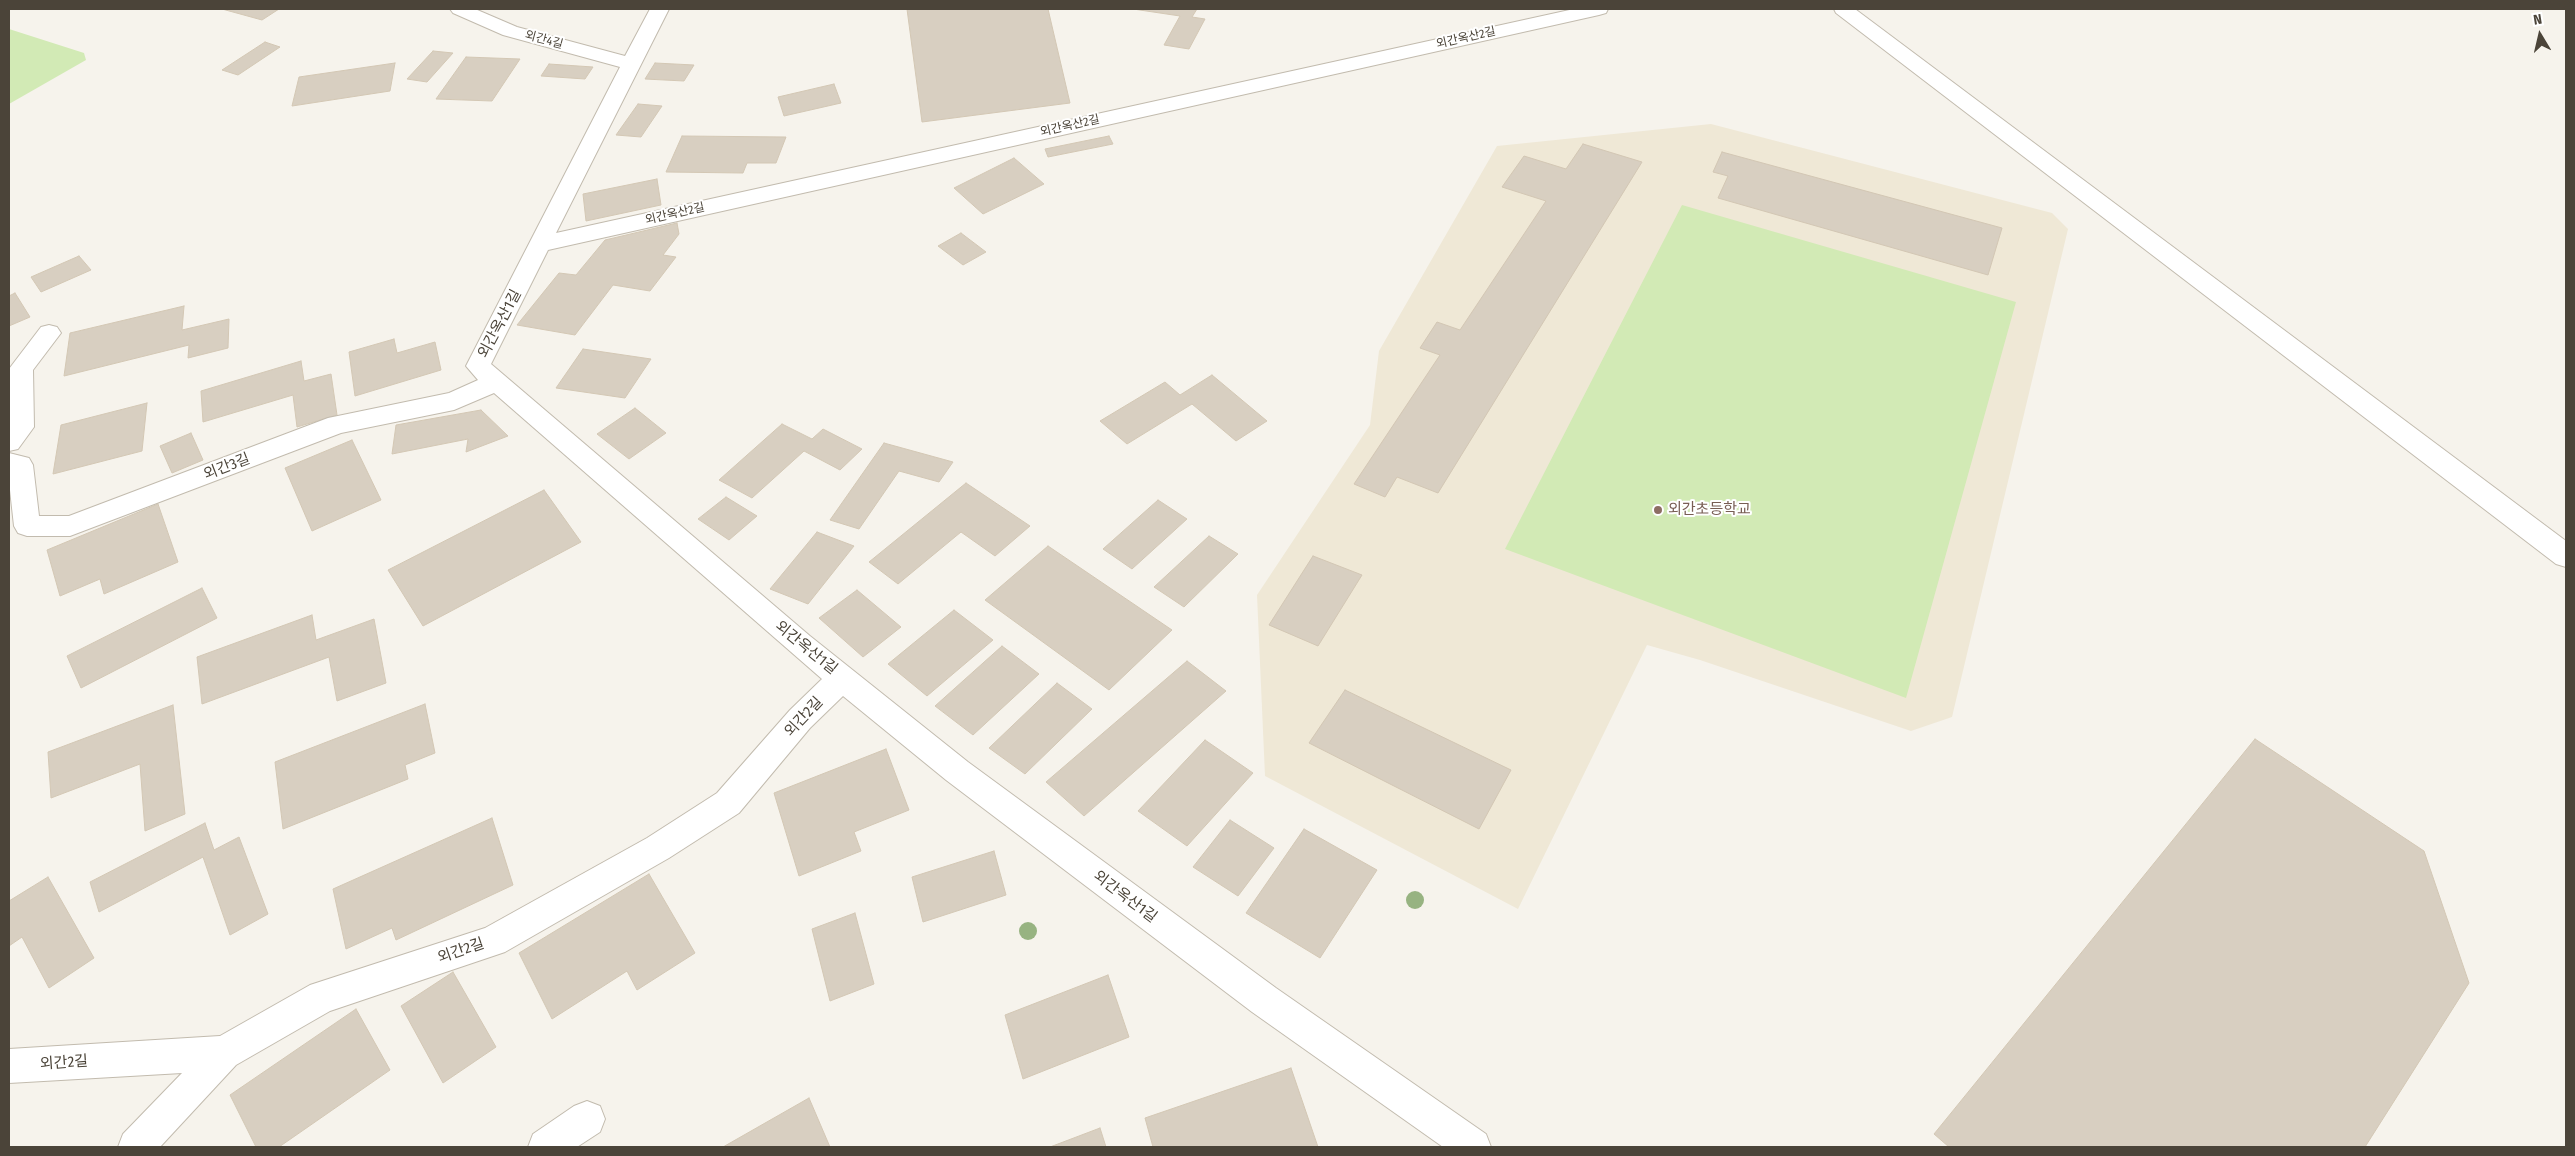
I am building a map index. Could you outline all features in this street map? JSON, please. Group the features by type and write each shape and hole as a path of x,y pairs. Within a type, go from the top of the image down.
{"street":[{"name":"외간4길","path":"460,9 510,31 632,64"},
{"name":"외간옥산1길","path":"659,9 542,244 478,366 800,644 957,771 1264,1000 1473,1147"},
{"name":"외간옥산2길","path":"542,244 1599,9"},
{"path":"1843,9 2566,556"},
{"path":"9,442 21,427 20,369 49,333"},
{"name":"외간3길","path":"9,462 20,465 27,526 70,526 338,425 454,401 496,382"},
{"name":"외간2길","path":"9,1066 224,1052 322,996 493,941 658,848 728,803 800,719 842,678"},
{"path":"136,1147 224,1052"},
{"path":"546,1147 587,1119"}],"shaded area":[{"name":"외간초등학교","path":"1711,124 2052,213 2068,229 1952,717 1911,731 1700,660 1647,645 1518,909 1265,776 1257,595 1370,425 1379,351 1497,146"}],"green space":[{"path":"9,29 84,53 86,60 9,104"},
{"path":"1682,205 2016,302 1906,698 1505,549"}],"building":[{"path":"222,9 279,9 262,20"},
{"path":"907,9 1048,9 1070,103 922,122"},
{"path":"1133,9 1197,9 1192,17 1205,19 1189,49 1164,45 1180,16"},
{"path":"265,42 280,47 238,75 222,70"},
{"path":"433,51 453,53 427,82 407,79"},
{"path":"466,57 520,59 492,101 436,99"},
{"path":"395,63 390,91 292,106 299,77"},
{"path":"655,63 694,65 684,81 645,79"},
{"path":"549,64 593,67 585,79 541,76"},
{"path":"834,84 841,103 784,116 778,97"},
{"path":"638,104 662,106 641,137 616,135"},
{"path":"682,136 786,137 776,163 747,163 743,173 666,172"},
{"path":"1109,136 1113,144 1048,157 1045,149"},
{"path":"1583,144 1642,162 1438,493 1397,477 1385,497 1354,484 1440,355 1420,348 1437,322 1460,330 1546,201 1502,187 1524,156 1566,169"},
{"path":"1722,152 2002,228 1988,275 1718,198 1728,176 1713,172"},
{"path":"1014,158 1044,184 983,214 954,188"},
{"path":"657,179 661,205 586,221 583,194"},
{"path":"677,223 679,234 663,255 676,257 650,291 613,285 575,335 517,325 559,273 576,275 605,240"},
{"path":"961,233 986,252 963,265 938,246"},
{"path":"79,256 91,270 41,292 31,277"},
{"path":"15,293 30,317 9,326 9,296"},
{"path":"184,306 182,330 229,319 228,348 188,358 189,345 64,376 70,333"},
{"path":"394,339 397,353 435,342 441,370 355,396 349,352"},
{"path":"583,349 651,359 625,398 556,388"},
{"path":"301,361 304,381 331,374 337,415 297,427 293,395 203,422 201,391"},
{"path":"1212,375 1267,421 1236,441 1192,404 1127,444 1100,421 1165,382 1180,395"},
{"path":"147,403 142,451 53,474 61,425"},
{"path":"635,408 666,433 629,459 597,434"},
{"path":"481,410 508,436 466,452 468,439 392,454 396,425"},
{"path":"782,424 812,439 823,429 862,449 840,470 804,451 752,498 719,480"},
{"path":"191,433 203,460 172,473 160,446"},
{"path":"352,440 381,500 312,531 285,468"},
{"path":"884,443 953,462 939,482 899,471 859,529 830,520"},
{"path":"966,483 1030,526 995,556 961,532 898,584 869,562"},
{"path":"544,490 581,542 423,626 388,570"},
{"path":"726,497 757,516 729,540 698,519"},
{"path":"1158,500 1187,519 1132,569 1103,549"},
{"path":"158,504 178,562 104,594 100,579 60,596 47,550"},
{"path":"817,532 854,546 808,604 770,589"},
{"path":"1209,536 1238,554 1184,607 1154,587"},
{"path":"1048,546 1172,630 1109,690 985,600"},
{"path":"1313,556 1362,575 1318,646 1269,625"},
{"path":"202,588 217,618 81,688 67,656"},
{"path":"857,590 901,627 863,657 819,618"},
{"path":"954,610 993,640 927,696 888,664"},
{"path":"312,615 316,640 374,619 386,683 337,701 329,657 202,704 197,657"},
{"path":"1002,646 1039,674 973,735 935,706"},
{"path":"1187,661 1226,691 1084,816 1046,782"},
{"path":"1057,683 1092,709 1025,774 989,748"},
{"path":"1345,690 1511,770 1479,829 1309,743"},
{"path":"425,704 435,753 405,765 408,779 283,829 275,762"},
{"path":"173,705 185,814 145,831 140,764 51,798 48,752"},
{"path":"2255,739 2424,851 2469,983 2365,1147 1949,1147 1934,1134"},
{"path":"1205,740 1253,773 1187,846 1138,811"},
{"path":"886,749 909,810 854,832 861,851 799,876 774,793"},
{"path":"492,818 513,885 396,940 392,928 346,949 333,889"},
{"path":"1230,820 1274,848 1238,896 1193,867"},
{"path":"205,823 214,850 239,837 268,914 230,935 203,857 99,912 90,882"},
{"path":"1304,829 1377,870 1320,958 1246,913"},
{"path":"994,851 1006,895 923,922 912,877"},
{"path":"649,874 695,953 637,990 627,971 552,1019 519,953"},
{"path":"48,877 94,958 49,988 22,937 9,946 9,901"},
{"path":"855,913 874,984 830,1001 812,929"},
{"path":"453,972 496,1047 443,1083 401,1006"},
{"path":"1108,975 1129,1037 1023,1079 1005,1015"},
{"path":"356,1009 390,1070 279,1147 256,1147 230,1095"},
{"path":"1291,1068 1318,1147 1153,1147 1145,1118"},
{"path":"809,1098 830,1147 723,1147"},
{"path":"1100,1128 1106,1147 1050,1147"}],"place":[{"name":"외간초등학교","path":"1658,510"}]}
